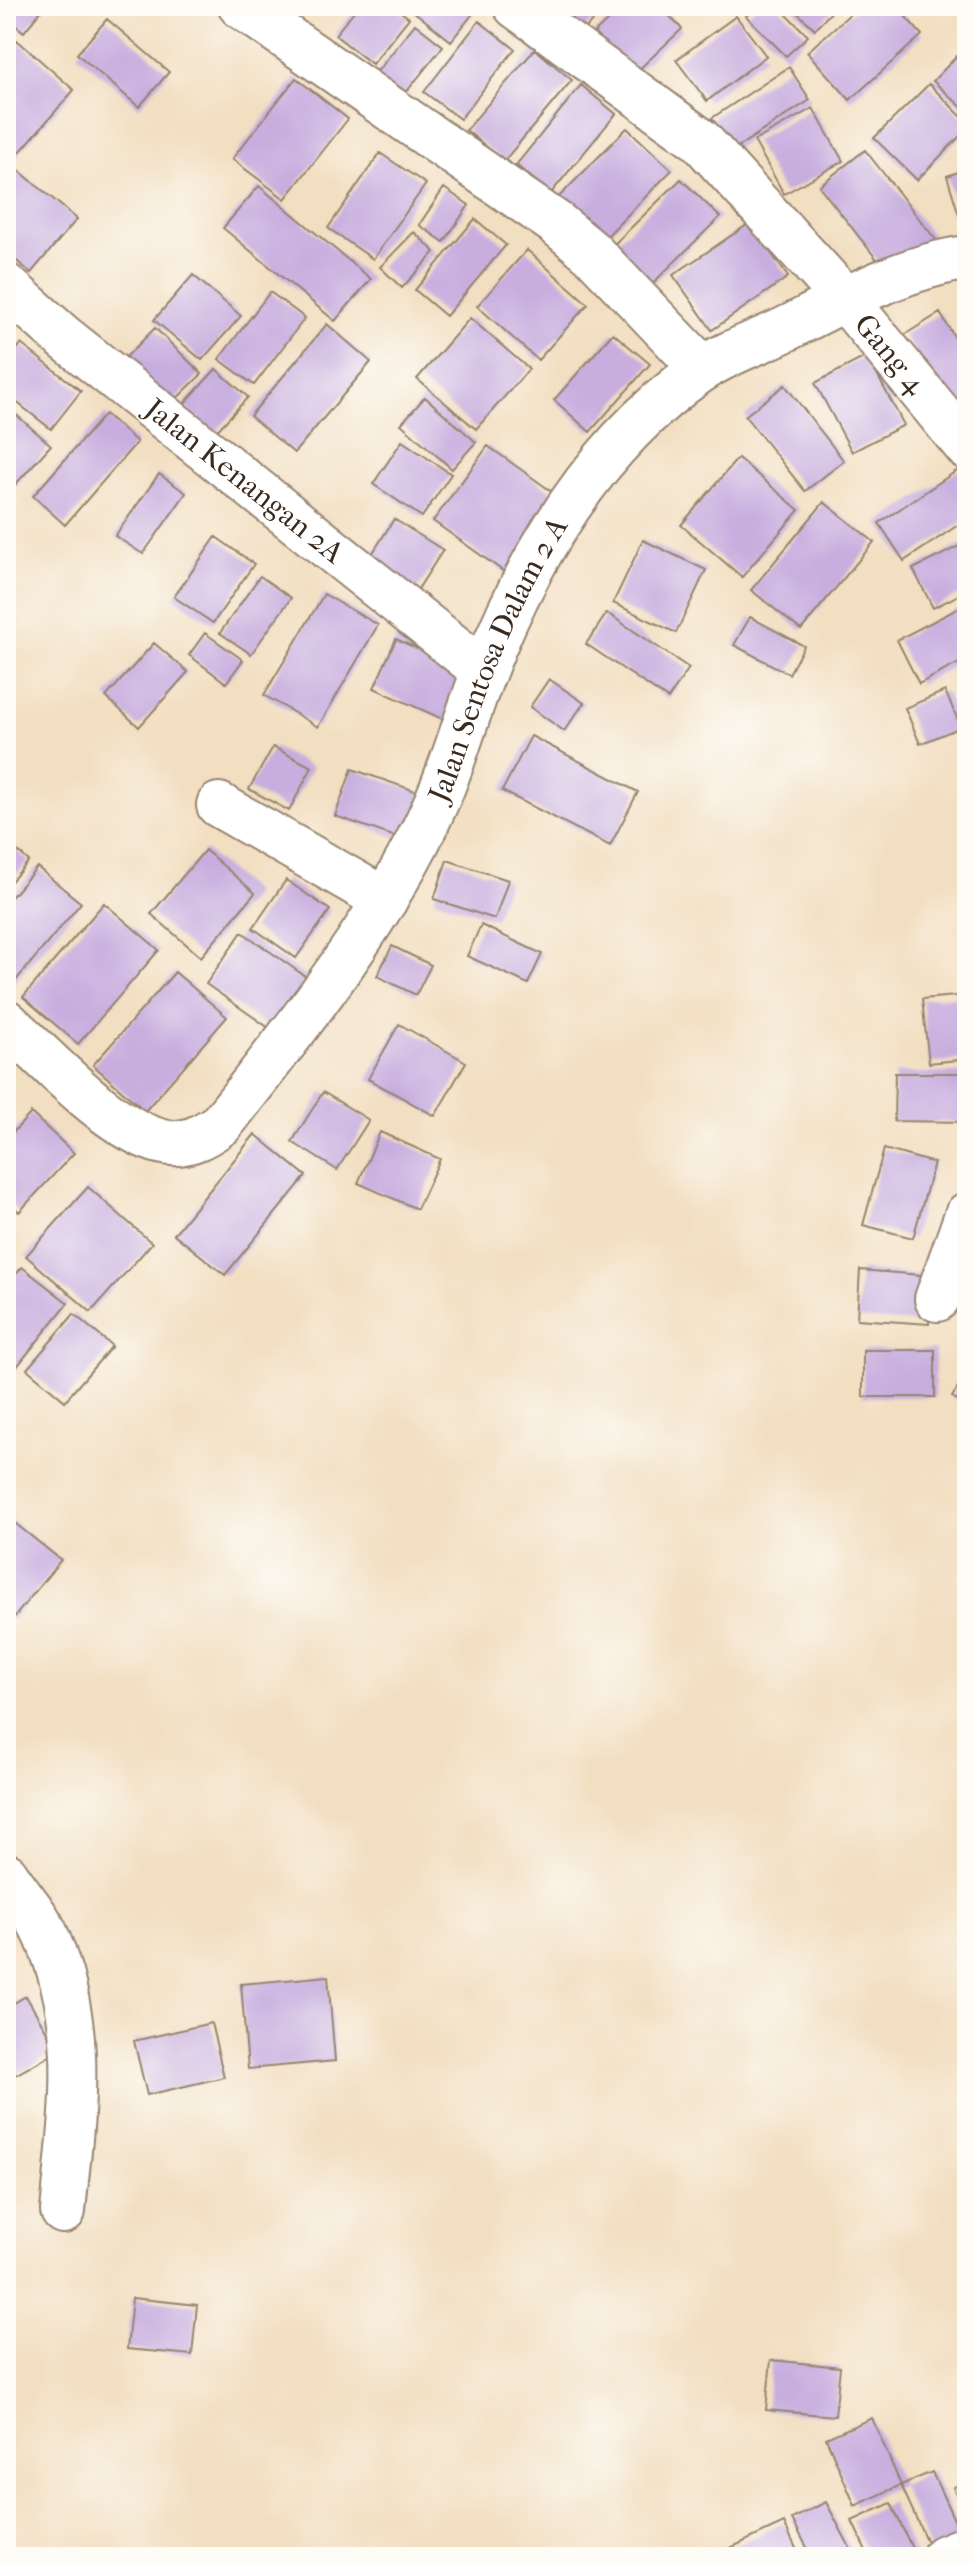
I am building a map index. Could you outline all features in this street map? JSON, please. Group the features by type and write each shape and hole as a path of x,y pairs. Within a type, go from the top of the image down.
{"street":[{"path":"241,6 556,223 591,252 703,369"},
{"name":"Gang 4","path":"516,6 700,140 845,299 967,447"},
{"name":"Jalan Sentosa Dalam 2 A","path":"6,1022 122,1127 171,1144 199,1139 221,1124 385,900 435,805 484,671 542,545 585,484 637,421 703,369 845,299 946,261 967,258"},
{"name":"Jalan Kenangan 2A","path":"6,286 61,335 484,671"},
{"path":"219,805 385,900"},
{"path":"937,1299 967,1215"},
{"path":"6,1875 47,1934 67,1996 77,2070 63,2211"},
{"path":"944,2557 967,2548"}],"building":[{"path":"6,6 45,6 24,32 6,18"},
{"path":"358,6 393,6 409,18 372,64 335,35"},
{"path":"407,6 479,6 451,41"},
{"path":"549,6 607,6 579,35"},
{"path":"623,6 660,6 682,29 633,75 594,33"},
{"path":"757,6 778,6 808,36 786,56 746,16"},
{"path":"790,6 837,6 815,29"},
{"path":"859,6 896,6 922,35 850,100 807,52"},
{"path":"736,16 766,56 707,101 676,60"},
{"path":"107,19 169,72 139,107 77,54"},
{"path":"479,21 515,49 460,119 424,92"},
{"path":"415,24 443,46 400,100 372,78"},
{"path":"17,40 74,90 6,168 6,53"},
{"path":"535,49 572,80 504,161 466,130"},
{"path":"957,56 967,66 967,112 933,81"},
{"path":"789,67 810,100 733,150 712,118"},
{"path":"296,78 348,119 285,199 232,159"},
{"path":"929,84 967,122 967,129 917,180 874,138"},
{"path":"581,85 616,114 551,193 516,165"},
{"path":"813,108 843,161 784,194 754,141"},
{"path":"627,128 672,170 597,246 553,203"},
{"path":"865,150 936,240 890,276 819,186"},
{"path":"380,153 426,184 373,259 328,228"},
{"path":"16,168 77,219 31,273 6,252 6,180"},
{"path":"967,169 967,238 966,238 947,176"},
{"path":"681,179 720,217 644,292 605,253"},
{"path":"259,186 371,279 335,321 223,228"},
{"path":"444,188 469,205 444,242 419,225"},
{"path":"475,219 506,245 446,316 415,290"},
{"path":"750,223 788,277 712,330 673,275"},
{"path":"414,232 435,252 402,288 380,267"},
{"path":"527,250 588,304 538,360 477,306"},
{"path":"193,275 241,316 202,360 154,320"},
{"path":"270,292 305,318 254,385 219,359"},
{"path":"940,313 967,358 967,404 952,414 904,335"},
{"path":"470,318 529,369 476,429 417,379"},
{"path":"327,324 371,362 294,453 250,416"},
{"path":"155,328 202,374 166,409 120,363"},
{"path":"613,333 650,364 590,432 554,400"},
{"path":"21,344 81,391 51,429 6,394 6,364"},
{"path":"867,356 904,425 852,452 815,383"},
{"path":"216,369 248,397 214,434 183,405"},
{"path":"785,385 844,461 805,491 745,416"},
{"path":"425,397 476,442 452,469 401,424"},
{"path":"6,406 51,445 15,485 6,477"},
{"path":"105,414 137,442 65,525 33,496"},
{"path":"402,441 451,474 422,517 373,484"},
{"path":"488,446 565,501 510,576 433,521"},
{"path":"738,458 799,510 742,577 681,525"},
{"path":"958,470 967,483 967,519 904,561 879,523"},
{"path":"159,474 186,493 143,554 115,536"},
{"path":"824,502 874,542 801,630 751,590"},
{"path":"394,519 443,550 409,603 361,572"},
{"path":"216,537 254,564 213,623 174,597"},
{"path":"643,540 706,570 676,633 613,603"},
{"path":"967,542 967,591 933,608 913,569"},
{"path":"260,576 291,598 251,654 220,633"},
{"path":"324,594 378,625 318,727 264,695"},
{"path":"967,604 967,659 919,684 897,640"},
{"path":"607,613 689,668 668,699 586,644"},
{"path":"750,617 804,646 789,674 734,645"},
{"path":"205,633 243,660 226,683 189,655"},
{"path":"396,639 474,674 451,723 374,688"},
{"path":"154,643 188,672 139,727 106,697"},
{"path":"549,679 584,703 564,731 530,707"},
{"path":"945,691 961,727 920,744 905,708"},
{"path":"531,736 638,792 610,846 502,791"},
{"path":"273,747 312,767 289,811 249,789"},
{"path":"352,769 430,796 413,843 335,816"},
{"path":"6,841 29,861 6,887"},
{"path":"205,850 255,893 201,957 151,914"},
{"path":"447,860 508,880 495,919 434,899"},
{"path":"37,867 81,903 8,990 6,903"},
{"path":"286,880 330,910 296,958 253,928"},
{"path":"104,903 159,950 78,1044 23,997"},
{"path":"481,925 542,954 528,984 467,956"},
{"path":"242,932 319,986 282,1037 206,984"},
{"path":"392,946 431,965 416,995 377,976"},
{"path":"175,972 227,1017 145,1111 93,1065"},
{"path":"967,995 967,1059 929,1063 922,999"},
{"path":"399,1024 466,1062 435,1116 368,1079"},
{"path":"895,1073 967,1073 967,1122 894,1121"},
{"path":"323,1092 369,1120 337,1170 292,1142"},
{"path":"31,1113 74,1153 19,1212 6,1199 6,1140"},
{"path":"380,1132 440,1159 417,1209 358,1183"},
{"path":"255,1134 306,1176 225,1275 174,1234"},
{"path":"884,1149 934,1163 913,1238 863,1225"},
{"path":"88,1187 152,1243 91,1312 26,1256"},
{"path":"22,1267 68,1303 15,1369 6,1362 6,1286"},
{"path":"860,1270 933,1276 929,1324 857,1319"},
{"path":"74,1314 112,1346 65,1401 27,1369"},
{"path":"863,1350 935,1350 935,1397 863,1397"},
{"path":"967,1374 967,1406 952,1397"},
{"path":"6,1516 61,1560 12,1620 6,1615"},
{"path":"328,1976 335,2061 248,2069 241,1984"},
{"path":"26,1996 58,2051 6,2080 6,2008"},
{"path":"211,2023 224,2077 147,2095 134,2041"},
{"path":"132,2298 197,2305 192,2355 127,2349"},
{"path":"771,2360 840,2367 835,2416 766,2410"},
{"path":"872,2418 901,2485 855,2506 826,2438"},
{"path":"932,2472 963,2539 932,2553 901,2485"},
{"path":"967,2480 967,2514 953,2488"},
{"path":"826,2502 855,2557 812,2557 792,2519"},
{"path":"891,2503 916,2557 869,2557 852,2521"},
{"path":"784,2523 800,2557 711,2557"}]}
